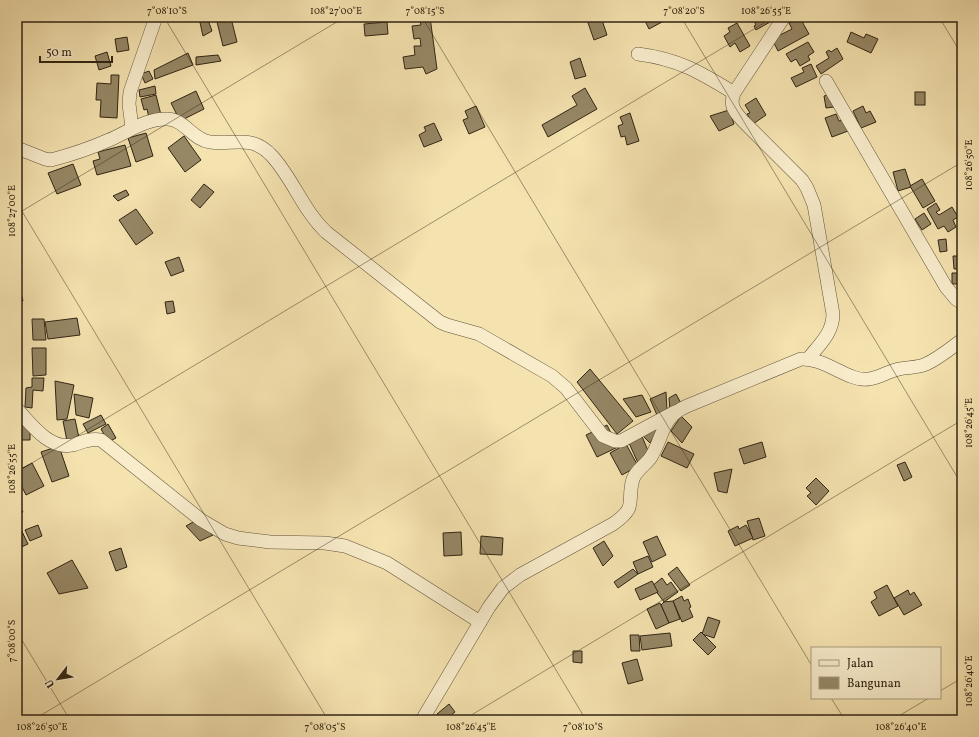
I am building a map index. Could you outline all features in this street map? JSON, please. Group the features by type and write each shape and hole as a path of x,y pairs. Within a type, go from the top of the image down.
{"street":[{"path":"132,128 129,104 130,92 156,17"},
{"path":"784,17 734,94 731,104 735,113 802,180 814,205 833,322 828,334 808,359"},
{"path":"638,54 682,64 703,74 734,94"},
{"path":"826,80 946,287 956,299 962,303"},
{"path":"17,148 44,159 51,160 102,143 147,122 169,119 176,120 203,140 215,142 245,141 260,145 278,163 312,218 326,232 440,322 479,334 552,376 566,388 598,430 609,440 621,441 687,406 801,359 808,359 854,377 872,379 894,370 928,364 962,340"},
{"path":"17,409 48,439 58,444 65,446 95,439 100,440 201,520 225,534 238,538 270,542 325,543 345,546 387,563 480,622"},
{"path":"422,720 480,622 503,588 520,575 613,524 626,514 630,504 633,479 651,458 662,429 675,412"}],"building":[{"path":"207,17 212,31 203,36 199,18"},
{"path":"335,17 349,17 338,22"},
{"path":"430,17 437,69 426,74 423,67 405,69 403,57 415,55 414,46 421,46 420,38 414,39 412,26 421,25 420,20"},
{"path":"586,17 601,17 607,35 594,40"},
{"path":"643,17 659,17 662,22 649,29"},
{"path":"752,17 767,17 770,22 756,30 754,26 756,25"},
{"path":"231,18 237,42 223,46 217,22"},
{"path":"800,18 809,34 778,51 772,39 792,29 789,23"},
{"path":"387,22 388,34 365,36 364,24"},
{"path":"737,23 750,46 740,52 735,43 730,47 724,36 730,32 728,28"},
{"path":"851,32 864,38 866,34 878,39 871,53 847,42"},
{"path":"127,37 129,50 117,52 115,39"},
{"path":"808,42 814,52 808,56 810,60 800,66 796,59 791,62 786,54"},
{"path":"837,48 843,59 821,74 816,66 829,58 826,52 829,50 831,52"},
{"path":"107,52 111,66 99,70 95,56"},
{"path":"188,53 193,65 155,79 154,70"},
{"path":"218,55 221,61 196,65 196,57"},
{"path":"580,58 586,76 575,79 570,62"},
{"path":"811,64 817,77 796,87 791,78 804,72 802,68"},
{"path":"149,71 153,79 145,83 141,74"},
{"path":"111,75 119,75 117,118 100,117 101,100 96,100 97,83 111,84"},
{"path":"155,86 156,94 140,97 139,90"},
{"path":"585,88 597,109 548,137 542,125 577,105 572,96"},
{"path":"196,91 204,109 180,121 171,103"},
{"path":"915,92 925,92 925,105 915,105"},
{"path":"832,94 834,107 826,108 824,96"},
{"path":"156,95 161,115 149,118 147,109 144,110 141,99"},
{"path":"756,98 766,115 753,124 747,114 750,113 745,105"},
{"path":"476,106 485,127 469,134 463,120 468,118 465,111"},
{"path":"863,106 866,113 870,111 876,122 861,128 853,111"},
{"path":"729,110 734,124 719,131 710,116"},
{"path":"630,113 639,141 627,145 625,136 621,137 618,126 623,124 620,117"},
{"path":"836,114 839,121 844,120 848,131 832,137 825,118"},
{"path":"434,123 442,140 424,147 419,135 426,131 424,127"},
{"path":"146,133 153,156 136,162 128,138"},
{"path":"184,136 201,160 185,172 168,148"},
{"path":"125,145 131,166 97,175 93,161 100,159 98,152"},
{"path":"73,164 81,185 57,194 48,173"},
{"path":"905,169 911,187 898,191 893,172"},
{"path":"922,179 935,201 923,208 910,186"},
{"path":"204,184 214,192 200,208 191,200"},
{"path":"126,190 129,195 118,201 113,196"},
{"path":"936,203 940,210 936,212 939,215 952,207 958,217 953,220 956,227 948,232 944,226 938,229 927,209"},
{"path":"136,209 153,233 136,245 119,220"},
{"path":"924,213 931,224 922,230 915,219"},
{"path":"946,239 947,251 940,252 938,240"},
{"path":"959,241 962,241 962,284 952,284 952,273 958,273 958,269 954,269 953,256 960,256"},
{"path":"179,257 184,271 171,276 165,262"},
{"path":"17,290 20,290 23,301 17,302"},
{"path":"173,301 175,312 167,314 165,302"},
{"path":"77,318 80,335 48,339 45,322"},
{"path":"32,319 44,319 46,340 33,340"},
{"path":"17,343 20,373 17,376"},
{"path":"32,348 46,348 46,375 33,376"},
{"path":"590,369 633,421 617,434 577,382"},
{"path":"32,378 44,378 43,391 33,390 32,408 25,407 26,388 32,387"},
{"path":"55,381 74,385 67,419 57,420"},
{"path":"666,392 667,410 657,415 650,399"},
{"path":"74,394 93,398 89,418 76,415"},
{"path":"676,394 682,405 670,411 669,398"},
{"path":"642,395 651,412 636,417 623,399"},
{"path":"101,415 106,424 88,433 83,424"},
{"path":"681,416 692,427 682,443 671,431"},
{"path":"75,419 79,438 67,441 63,421"},
{"path":"17,423 30,424 30,440 17,440"},
{"path":"108,424 116,438 108,442 101,429"},
{"path":"607,425 618,447 597,457 586,435"},
{"path":"661,425 650,443 641,434"},
{"path":"641,434 651,458 638,463 629,443"},
{"path":"668,442 694,454 687,468 661,456"},
{"path":"762,442 766,457 744,464 739,449"},
{"path":"626,444 638,466 622,475 610,453"},
{"path":"59,446 69,476 52,482 41,452"},
{"path":"905,462 912,477 904,481 897,465"},
{"path":"32,463 44,486 26,495 17,477 17,471"},
{"path":"732,469 727,493 718,491 714,473"},
{"path":"816,478 829,491 816,505 807,496 811,493 806,488"},
{"path":"17,502 23,512 17,516"},
{"path":"759,518 765,536 753,540 747,521"},
{"path":"17,521 28,544 17,549"},
{"path":"195,521 213,535 200,541 186,526"},
{"path":"38,525 42,536 30,541 25,530"},
{"path":"746,525 753,538 735,546 728,531 738,526 739,529"},
{"path":"461,532 462,555 444,556 443,533"},
{"path":"481,536 503,538 502,555 480,554"},
{"path":"657,536 666,555 652,562 643,542"},
{"path":"604,541 613,556 603,566 593,548"},
{"path":"121,548 127,567 116,571 109,552"},
{"path":"648,556 653,567 638,574 633,562"},
{"path":"72,560 88,588 59,594 47,573"},
{"path":"677,567 690,585 681,591 668,574"},
{"path":"633,569 638,574 618,588 614,582"},
{"path":"662,578 667,585 671,582 678,592 664,602 652,586"},
{"path":"652,581 658,592 640,600 635,589"},
{"path":"887,585 898,606 879,616 871,602 877,598 874,592"},
{"path":"908,590 910,595 914,592 922,605 904,615 894,598"},
{"path":"682,596 684,601 688,599 691,607 689,608 693,617 682,622 673,601"},
{"path":"673,601 680,619 669,623 661,605 664,602"},
{"path":"660,603 669,623 656,629 647,609"},
{"path":"708,617 720,621 714,638 702,634"},
{"path":"701,632 716,647 708,655 693,640"},
{"path":"670,633 672,646 642,650 640,636"},
{"path":"630,635 639,635 640,651 631,651"},
{"path":"573,651 582,651 582,663 573,662"},
{"path":"637,659 643,680 628,684 622,663"},
{"path":"449,704 455,712 445,720 441,720 437,714"}]}
